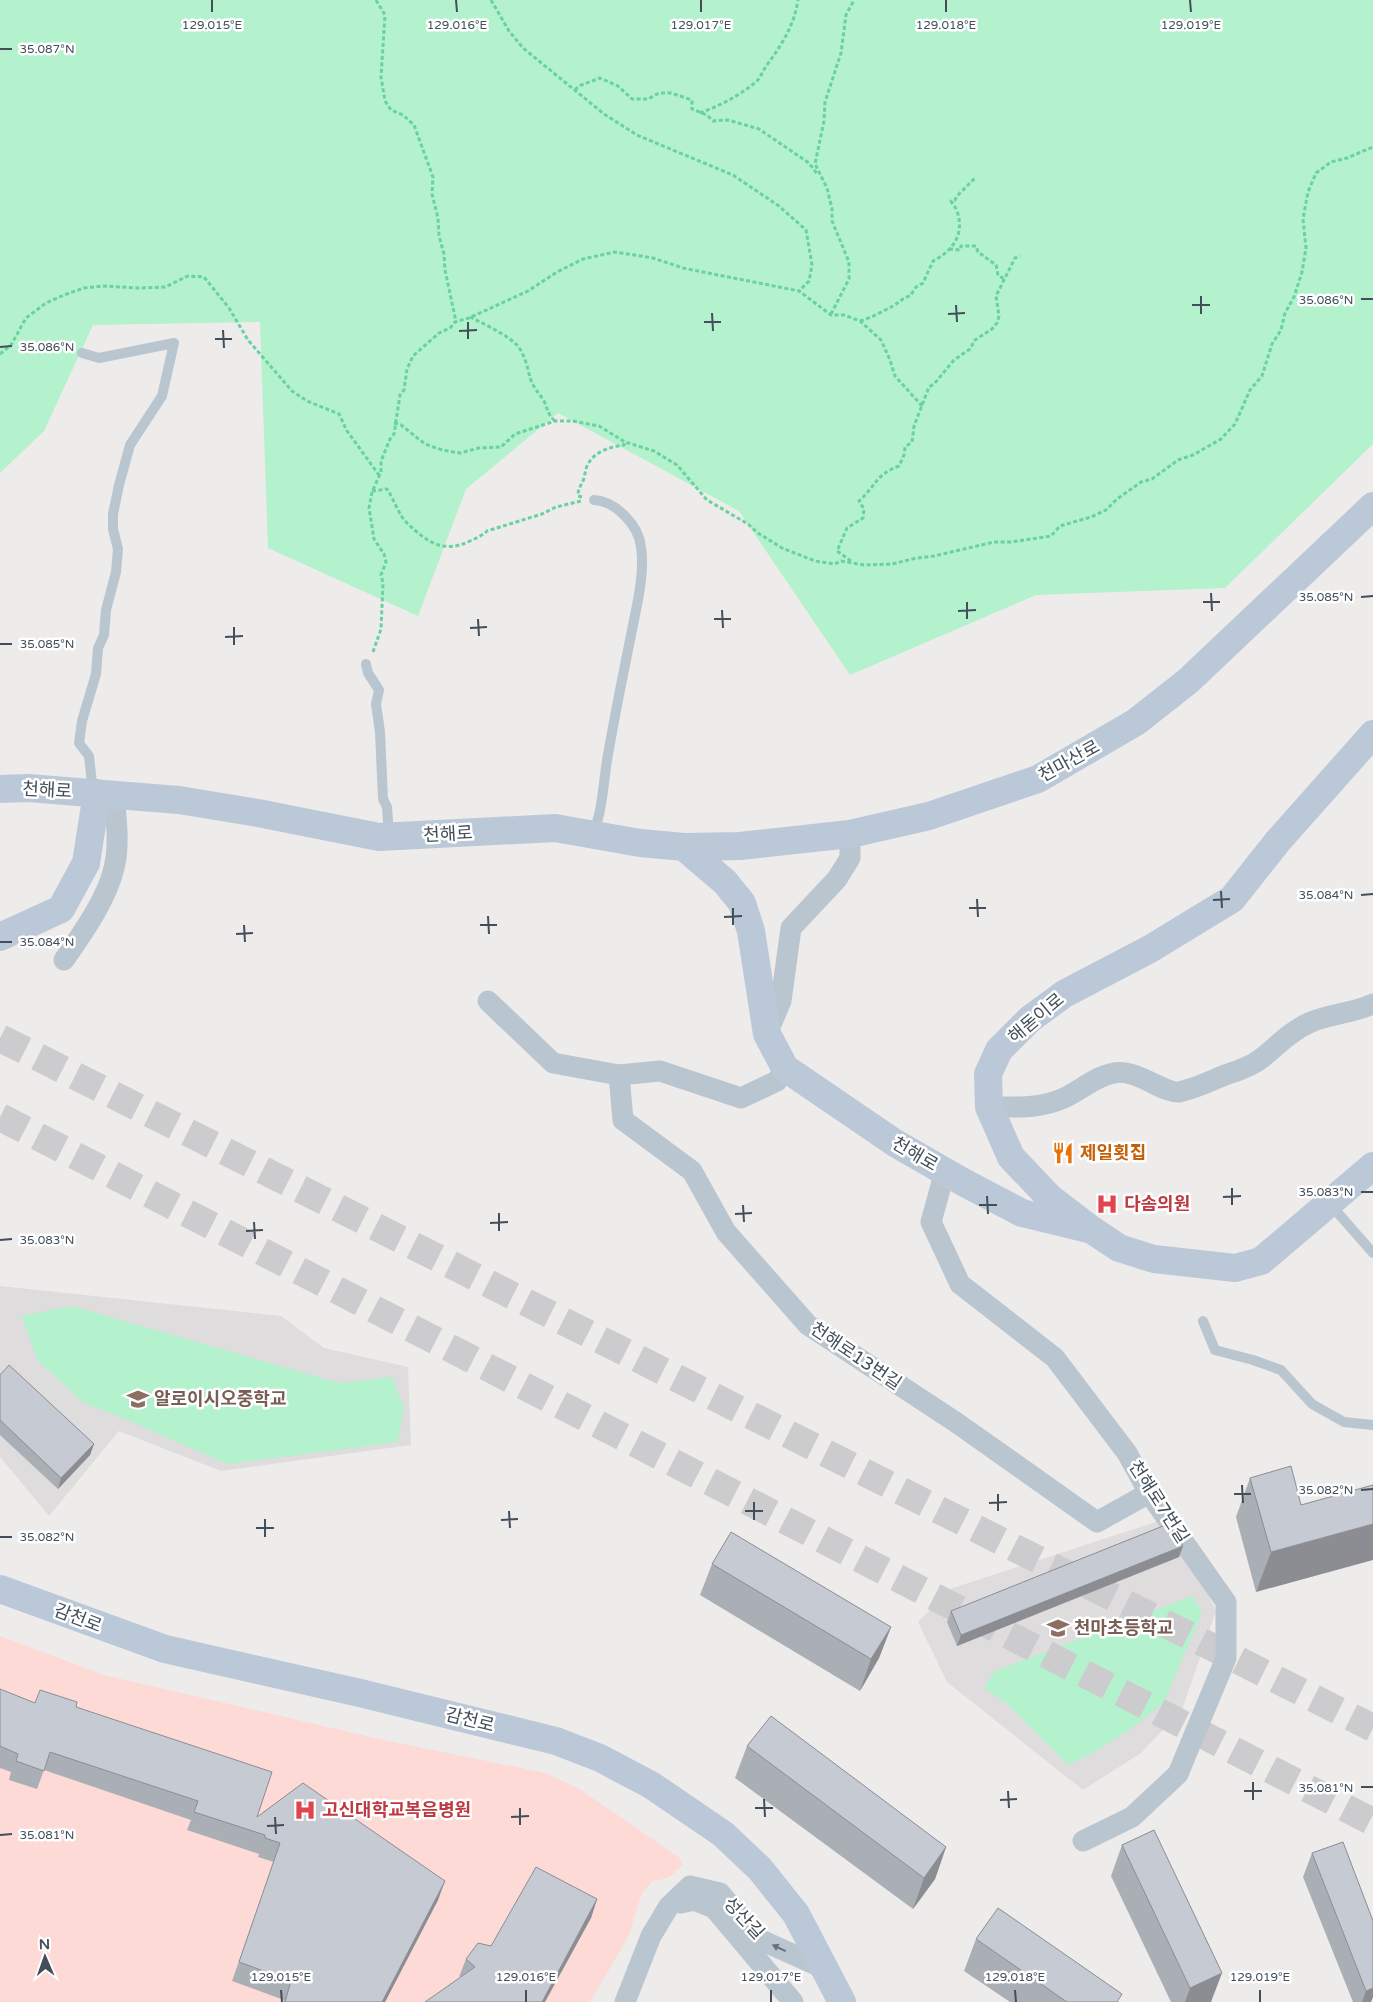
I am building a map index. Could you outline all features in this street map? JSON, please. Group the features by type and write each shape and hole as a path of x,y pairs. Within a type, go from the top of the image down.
{"street":[{"name":"천마산로","path":"684,847 740,846 850,834 929,816 1038,779 1136,722 1188,681 1373,506"},
{"name":"해돋이로","path":"1373,734 1278,841 1232,899 1150,950 1064,994 1030,1019 1000,1050 988,1074 989,1107 1010,1157 1049,1197 1092,1230 1119,1248 1154,1259 1235,1268 1261,1261 1373,1166"},
{"name":"천해로","path":"0,789 28,788 101,793 188,802 258,813 378,837 555,828 640,843 684,847 726,882 742,903 751,931 766,1034 785,1068 895,1143 962,1182 1022,1213 1092,1230"},
{"path":"0,937 61,909 86,863 101,793"},
{"path":"64,960 91,918 112,877 116,855 101,793"},
{"path":"766,1034 781,1001 791,928 837,879 846,865 850,858 850,834"},
{"path":"488,1001 553,1063 619,1075 660,1071 741,1098 777,1081 785,1068"},
{"path":"989,1107 1036,1107 1062,1099 1101,1077 1116,1072 1130,1073 1175,1092 1201,1087 1262,1058 1293,1032 1312,1022 1360,1010 1373,1004"},
{"name":"천해로13번길","path":"619,1075 624,1120 692,1171 726,1232 808,1325 957,1424 1097,1522 1150,1493"},
{"name":"천해로7번길","path":"945,1171 931,1222 960,1284 1056,1358 1127,1453 1150,1493 1226,1602 1226,1658 1178,1774 1132,1817 1083,1841"},
{"name":"감천로","path":"0,1589 165,1649 360,1692 556,1741 600,1758 651,1785 723,1834 760,1869 796,1914 842,2002"},
{"name":"성산길","path":"625,2002 651,1936 668,1906 690,1886 720,1893 759,1939 823,1968"},
{"name":"성산길","path":"668,1906 694,1900 714,1908 793,2002"}],"lane":[{"path":"82,353 99,358 174,343 162,396 130,445 112,514 113,529 118,549 116,572 106,610 104,635 98,648 96,674 82,721 80,743 89,756 101,793"},
{"path":"593,834 601,807 602,785 637,601 642,548 638,533 618,510 602,501 594,500"},
{"path":"366,664 368,674 379,690 376,704 380,732 383,799 386,807 389,837"},
{"path":"1329,1203 1373,1253"},
{"path":"1204,1321 1215,1350 1282,1370 1312,1404 1344,1422 1373,1425"}],"path":[{"path":"376,0 385,15 381,77 385,101 391,110 403,114 414,125 434,177 432,194 455,322"},
{"path":"491,0 509,31 523,48 604,114 636,135 733,175 779,206 806,230 812,266 809,281 798,291"},
{"path":"699,113 713,108 759,80 778,52 796,16 798,0"},
{"path":"831,315 849,279 849,262 832,221 832,209 826,188 815,164 825,102 841,52 846,15 854,0"},
{"path":"575,90 579,86 600,78 618,86 632,99 648,100 659,93 681,95 692,100 692,109 706,115 713,121 728,120 759,129 809,163 822,180"},
{"path":"394,424 400,425 426,444 442,450 460,453 479,448 501,447 515,434 555,422 573,420 599,426 625,442 654,451 677,465 708,500 748,524 758,533 782,548 815,561 834,564 841,561 864,565 892,564 994,542 1011,542 1051,536 1060,526 1091,517 1106,510 1141,482 1152,480 1178,460 1193,455 1221,439 1235,424 1250,390 1262,376 1272,344 1281,330 1285,313 1294,297 1302,272 1306,248 1303,219 1308,192 1316,173 1330,162 1373,147"},
{"path":"860,321 894,306 902,298 910,296 916,287 923,283 933,261 944,256 954,245 960,228 956,209 951,201 955,200 975,178"},
{"path":"949,249 960,250 961,246 976,246 978,252 996,265 998,275 1004,279"},
{"path":"366,664 381,629 383,583 381,574 386,562 384,554 374,539 370,508 372,492 380,475 381,460 394,434 394,424 400,395 404,390 407,370 412,356 439,333 450,328 455,322 528,291 557,272 583,259 615,252 653,258 682,268 798,291 831,315 844,315 860,321 881,340 895,376 922,406"},
{"path":"854,563 836,552 847,528 863,518 864,509 860,501 877,478 888,470 899,466 905,447 912,442 914,426 925,393 929,387 934,384 954,360 970,349 976,340 992,329 997,323 996,296 1004,284 1004,279 1015,258 1020,256"},
{"path":"0,354 11,345 26,318 46,303 64,295 84,288 103,286 164,287 188,276 204,277 229,308 248,340 292,391 307,401 340,414 347,431 380,475"},
{"path":"469,317 497,331 519,346 530,369 530,378 534,388 545,402 548,415 555,422"},
{"path":"594,500 578,496 578,488 584,480 588,463 606,448 624,445 625,442"},
{"path":"372,492 387,489 406,523 420,536 445,547 460,546 487,531 542,514 556,506 594,500"}],"shaded area":[{"path":"0,1286 281,1316 324,1348 408,1367 411,1445 221,1471 119,1431 49,1516 0,1457"},
{"path":"1162,1520 1192,1560 1216,1611 1182,1710 1141,1753 1083,1790 947,1682 918,1622 950,1589"},
{"name":"고신대학교복음병원","path":"0,1636 104,1675 384,1740 546,1773 578,1788 680,1858 683,1865 668,1878 653,1881 642,1893 628,1937 590,2002 0,2002"}],"green space":[{"path":"0,0 1373,0 1373,444 1225,588 1036,595 850,675 739,511 558,413 466,489 418,616 268,548 260,322 93,325 44,431 0,473"},
{"path":"72,1306 339,1383 392,1377 404,1407 398,1442 227,1464 84,1403 38,1361 21,1316"},
{"path":"1193,1596 1202,1613 1164,1702 1136,1725 1098,1750 1068,1765 1007,1704 984,1688 995,1671"}],"building":[{"path":"9,1365 94,1444 61,1478 0,1420 0,1375"},
{"path":"1291,1466 1301,1505 1373,1485 1373,1524 1271,1552 1250,1478"},
{"path":"1168,1524 1183,1546 961,1635 951,1611"},
{"path":"731,1532 891,1627 871,1659 712,1564"},
{"path":"0,1689 35,1703 40,1690 77,1702 76,1707 272,1772 257,1817 303,1783 445,1881 382,2002 285,2002 291,1981 239,1962 280,1843 265,1838 265,1835 194,1812 198,1801 50,1752 44,1771 16,1761 18,1754 0,1746"},
{"path":"771,1716 946,1847 924,1878 747,1746"},
{"path":"1154,1830 1222,1973 1190,1988 1122,1845"},
{"path":"1343,1842 1373,1921 1373,1988 1366,1991 1312,1853"},
{"path":"536,1867 597,1899 542,2002 425,2002 475,1967 466,1959 478,1943 491,1946"},
{"path":"998,1908 1122,1994 1117,2002 1067,2002 976,1939"}],"tunnel":[{"path":"0,1038 1373,1728"},
{"path":"0,1117 1373,1822"}],"place":[{"name":"제일횟집","path":"1063,1153"},
{"name":"다솜의원","path":"1107,1204"},
{"name":"알로이시오중학교","path":"138,1399"},
{"name":"천마초등학교","path":"1058,1628"},
{"name":"고신대학교복음병원","path":"305,1810"}]}
